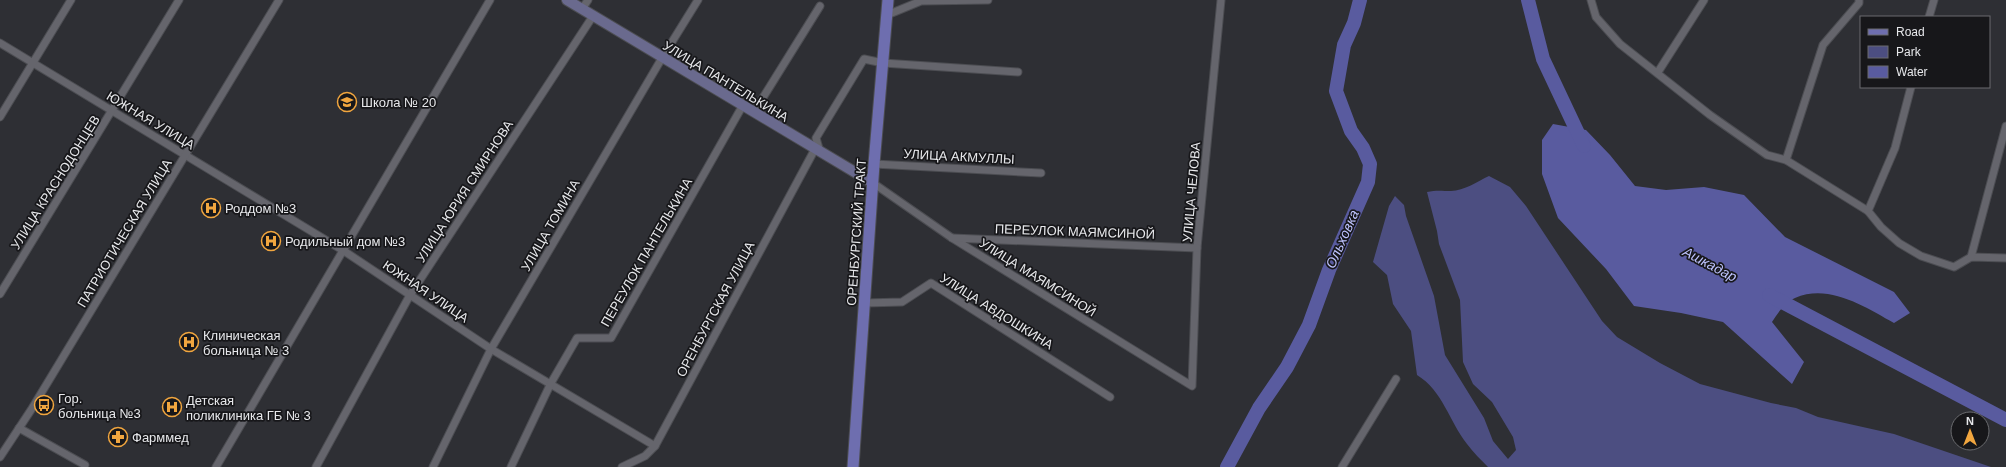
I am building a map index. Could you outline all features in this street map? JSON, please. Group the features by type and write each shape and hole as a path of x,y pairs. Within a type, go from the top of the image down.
{"main road":[{"name":"УЛИЦА ПАНТЕЛЬКИНА","path":"567,0 873,183"},
{"name":"ОРЕНБУРГСКИЙ ТРАКТ","path":"853,467 874,164 888,0"}],"street":[{"path":"0,117 71,0"},
{"name":"УЛИЦА КРАСНОДОНЦЕВ","path":"0,294 113,111 179,0"},
{"name":"ПАТРИОТИЧЕСКАЯ УЛИЦА","path":"0,457 3,446 19,428 279,0"},
{"path":"216,467 490,0"},
{"path":"582,9 588,0"},
{"name":"УЛИЦА ТОМИНА","path":"433,467 491,349 662,58 698,0"},
{"path":"887,15 921,1 988,0"},
{"name":"УЛИЦА ЧЕЛОВА","path":"1192,386 1198,248 1220,0"},
{"path":"1591,0 1596,17 1615,39 1710,115 1767,155 1786,160 1868,211 1881,227 1899,243 1921,256 1954,267 1971,257 2006,258"},
{"path":"1658,72 1704,0"},
{"path":"1786,160 1823,45 1859,3 1859,0"},
{"path":"1929,16 1934,0"},
{"path":"754,112 820,6"},
{"name":"УЛИЦА ЮРИЯ СМИРНОВА","path":"316,467 410,296 593,16"},
{"name":"ЮЖНАЯ УЛИЦА","path":"0,44 344,251 491,349 655,446"},
{"path":"818,150 816,138 864,59 883,63 1018,72"},
{"path":"1868,211 1895,148 1911,88"},
{"name":"ПЕРЕУЛОК ПАНТЕЛЬКИНА","path":"511,467 551,384 577,338 611,338 743,105"},
{"path":"1971,257 2006,126"},
{"name":"ОРЕНБУРГСКАЯ УЛИЦА","path":"622,467 645,456 655,446 818,150"},
{"name":"УЛИЦА АКМУЛЛЫ","path":"874,164 1041,173"},
{"name":"УЛИЦА МАЯМСИНОЙ","path":"873,183 952,238 1192,386"},
{"name":"ПЕРЕУЛОК МАЯМСИНОЙ","path":"952,238 1198,248"},
{"name":"УЛИЦА АВДОШКИНА","path":"865,303 902,302 931,283 1110,397"},
{"path":"1342,467 1396,379"},
{"path":"19,428 85,464"}],"green space":[{"path":"1489,176 1510,187 1526,206 1602,321 1617,337 1660,363 1700,384 1771,403 1796,408 1818,417 1894,434 1991,467 1488,467 1467,444 1440,398 1426,382 1417,375 1411,331 1393,304 1387,275 1373,262 1389,206 1395,196 1404,205 1406,216 1434,296 1445,355 1484,418 1493,441 1508,459 1516,450 1513,437 1492,402 1473,384 1463,362 1460,300 1439,244 1427,192 1456,191"}],"water":[{"path":"1553,124 1586,130 1610,155 1635,186 1666,190 1704,187 1744,195 1785,237 1894,292 1910,313 1894,323 1859,304 1834,295 1821,293 1808,294 1791,300 1782,308 1772,322 1804,362 1792,384 1723,322 1681,313 1634,306 1606,269 1558,218 1542,174 1542,140"}],"waterway":[{"name":"Ольховка","path":"1227,467 1259,408 1287,367 1309,325 1329,270 1368,182 1370,164 1363,148 1351,131 1336,91 1344,45 1354,23 1360,0"},
{"name":"Ашкадар","path":"1528,0 1543,59 1584,146"},
{"name":"Ашкадар","path":"1769,295 2006,420"}],"place":[{"name":"Школа № 20","path":"347,102"},
{"name":"Роддом №3","path":"211,208"},
{"name":"Родильный дом №3","path":"271,241"},
{"name":"Клиническая больница № 3","path":"189,342"},
{"name":"Гор. больница №3","path":"44,405"},
{"name":"Детская поликлиника ГБ № 3","path":"172,407"},
{"name":"Фарммед","path":"118,437"}]}
